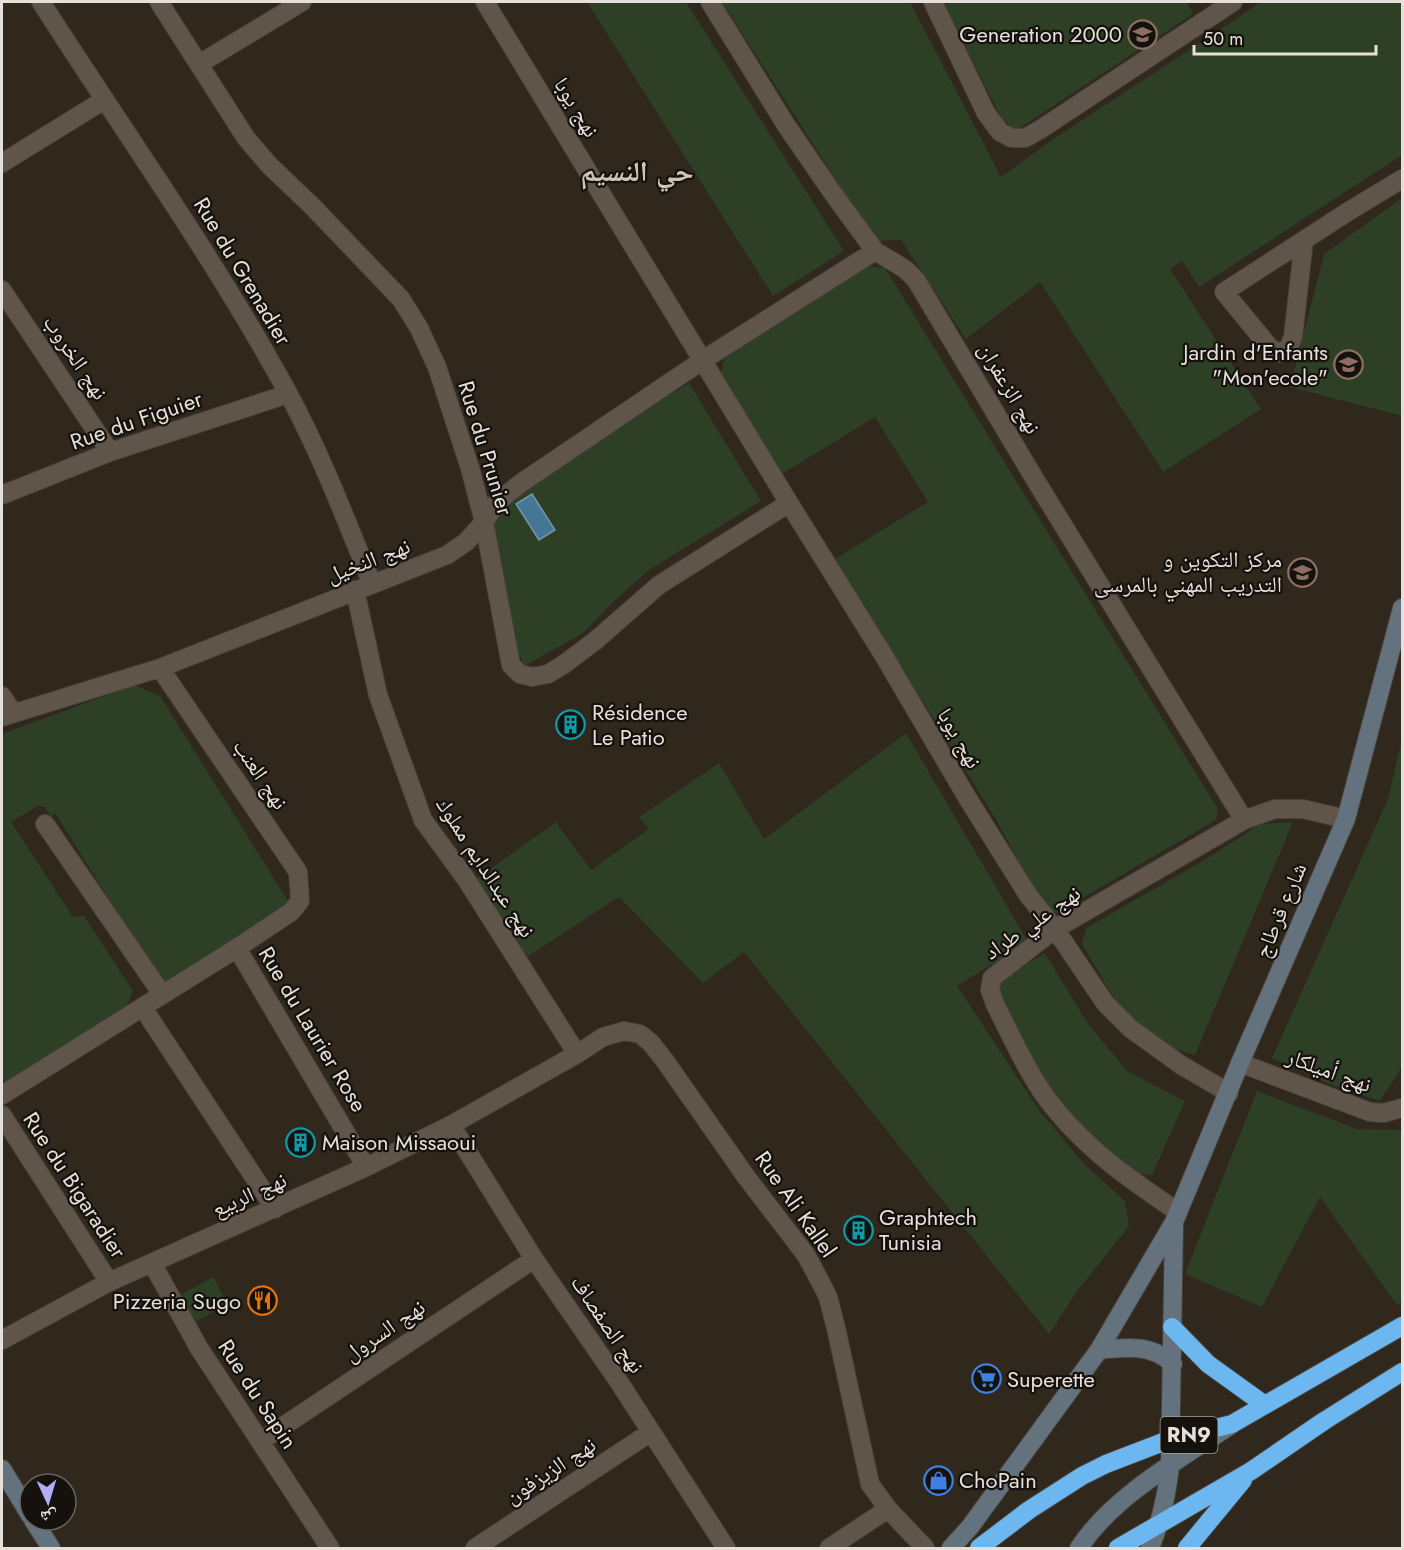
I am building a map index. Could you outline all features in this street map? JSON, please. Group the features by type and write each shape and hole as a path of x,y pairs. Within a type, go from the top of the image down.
{"highway":[{"name":"RN9","path":"979,1548 1029,1510 1082,1476 1106,1464 1171,1439 1232,1424 1402,1326"},
{"path":"1172,1327 1220,1374 1265,1405"},
{"name":"RN9","path":"1119,1548 1251,1471 1402,1372"},
{"path":"1187,1548 1251,1471"}],"street":[{"name":"Rue du Grenadier","path":"41,2 175,205 288,394 317,451 363,587"},
{"name":"Rue du Prunier","path":"159,2 246,138 268,165 312,206 401,299 419,328 453,412 484,522 511,665 520,674 532,677 548,674 595,641 659,585 789,503"},
{"path":"199,64 302,2"},
{"name":"نهج يوبا","path":"485,2 1028,895 1055,929 1106,1003 1131,1029 1180,1065 1229,1093"},
{"name":"نهج الزعفران","path":"710,2 786,125 875,250 905,269 916,279 1036,481 1244,820"},
{"path":"933,2 986,113 1000,132 1012,138 1025,138 1041,129 1209,9 1233,2"},
{"path":"2,163 104,100"},
{"path":"1304,240 1293,337 1289,347 1280,352 1271,349 1224,292 1304,240 1349,211 1402,179"},
{"path":"703,360 875,250"},
{"name":"نهج الخروب","path":"2,290 110,452"},
{"name":"نهج النخيل","path":"8,715 160,668 447,555 466,542 484,522 497,502 514,488 703,360"},
{"name":"Rue du Figuier","path":"2,495 110,452 288,394"},
{"name":"نهج عبدالدايم مملوك","path":"363,587 378,695 423,820 466,879 577,1054"},
{"name":"شارع قرطاج","path":"1176,1217 1346,819 1402,608"},
{"name":"نهج العنب","path":"160,668 297,872 300,901 291,912"},
{"path":"2,696 8,715"},
{"name":"نهج علي طراد","path":"1176,1217 1102,1159 1053,1108 995,1004 990,990 992,978 1055,929 1244,820 1275,809 1303,808 1346,819"},
{"path":"45,824 162,994"},
{"name":"Rue du Laurier Rose","path":"2,1095 143,1008 291,912"},
{"name":"Rue du Laurier Rose","path":"237,948 366,1167"},
{"path":"143,1008 275,1209"},
{"name":"Rue Ali Kallel","path":"577,1054 603,1037 617,1032 631,1031 651,1042 709,1121 747,1178 806,1255 832,1310 870,1484 888,1509 925,1548"},
{"name":"نهج الربيع","path":"2,1340 109,1282 275,1209 451,1125 577,1054"},
{"name":"نهج أميلكار","path":"1240,1063 1370,1112 1383,1113 1402,1108"},
{"name":"Rue du Bigaradier","path":"2,1115 109,1282"},
{"name":"نهج الصفصاف","path":"451,1125 534,1259 726,1548"},
{"path":"1150,1548 1160,1524 1167,1494 1170,1466 1176,1217"},
{"path":"951,1548 970,1527 1099,1350 1176,1217"},
{"name":"نهج السرول","path":"261,1441 534,1259"},
{"name":"Rue du Sapin","path":"152,1263 199,1348 330,1548"},
{"path":"1099,1350 1132,1347 1144,1349 1154,1351 1173,1364"},
{"path":"1079,1548 1101,1520 1120,1503 1232,1424"},
{"name":"نهج الزيزفون","path":"475,1548 651,1432"},
{"path":"2,1469 18,1495"},
{"path":"829,1548 888,1509"},
{"path":"41,1532 51,1548"}],"green space":[{"path":"587,2 686,2 844,251 773,296"},
{"path":"722,2 910,2 1001,177 1052,140 1260,2 1402,2 1402,155 1199,287 1182,261 1170,269 1261,409 1163,472 1040,282 966,339 901,240 879,241 845,194"},
{"path":"942,2 1187,2 1193,14 1017,130 1003,121"},
{"path":"1402,198 1402,416 1290,387 1324,254"},
{"path":"867,266 885,268 1218,809 1216,820 1057,913 1044,909 998,823 835,559 928,502 875,417 782,474 721,375 725,353"},
{"path":"689,383 761,501 649,570 582,634 524,666 507,622 491,516 502,500"},
{"path":"134,685 160,696 290,904 162,984 55,813 51,817 45,807 38,806 11,822 73,917 84,916 133,991 127,1006 10,1083 2,1080 2,734"},
{"path":"906,733 1028,942 957,986 1039,1110 1083,1163 1125,1201 1129,1226 1078,1290 1049,1334 744,952 703,983 619,897 524,959 472,882 556,822 591,870 649,829 639,817 719,763 764,839"},
{"path":"1402,738 1402,1067 1380,1101 1329,1084 1272,1058 1388,799"},
{"path":"1293,822 1195,1055 1150,1042 1112,995 1082,944 1086,928 1206,859 1260,824"},
{"path":"1045,953 1088,1024 1127,1071 1185,1101 1152,1175 1128,1174 1076,1125 1030,1059 986,988"},
{"path":"1257,1091 1357,1129 1402,1130 1402,1302 1397,1305 1320,1197 1262,1307 1185,1274"},
{"path":"213,1277 228,1304 195,1322 180,1295"}],"water":[{"path":"532,494 555,530 539,540 516,504"}],"place":[{"name":"Generation 2000","path":"1143,34"},
{"name":"Jardin d'Enfants \"Mon'ecole\"","path":"1349,365"},
{"name":"مركز التكوين و التدريب المهني بالمرسى","path":"1303,572"},
{"name":"Résidence Le Patio","path":"571,725"},
{"name":"Maison Missaoui","path":"301,1142"},
{"name":"Graphtech Tunisia","path":"858,1230"},
{"name":"Pizzeria Sugo","path":"262,1301"},
{"name":"Superette","path":"986,1379"},
{"name":"ChoPain","path":"938,1480"}],"district":[{"name":"حي النسيم","path":"637,171"}]}
